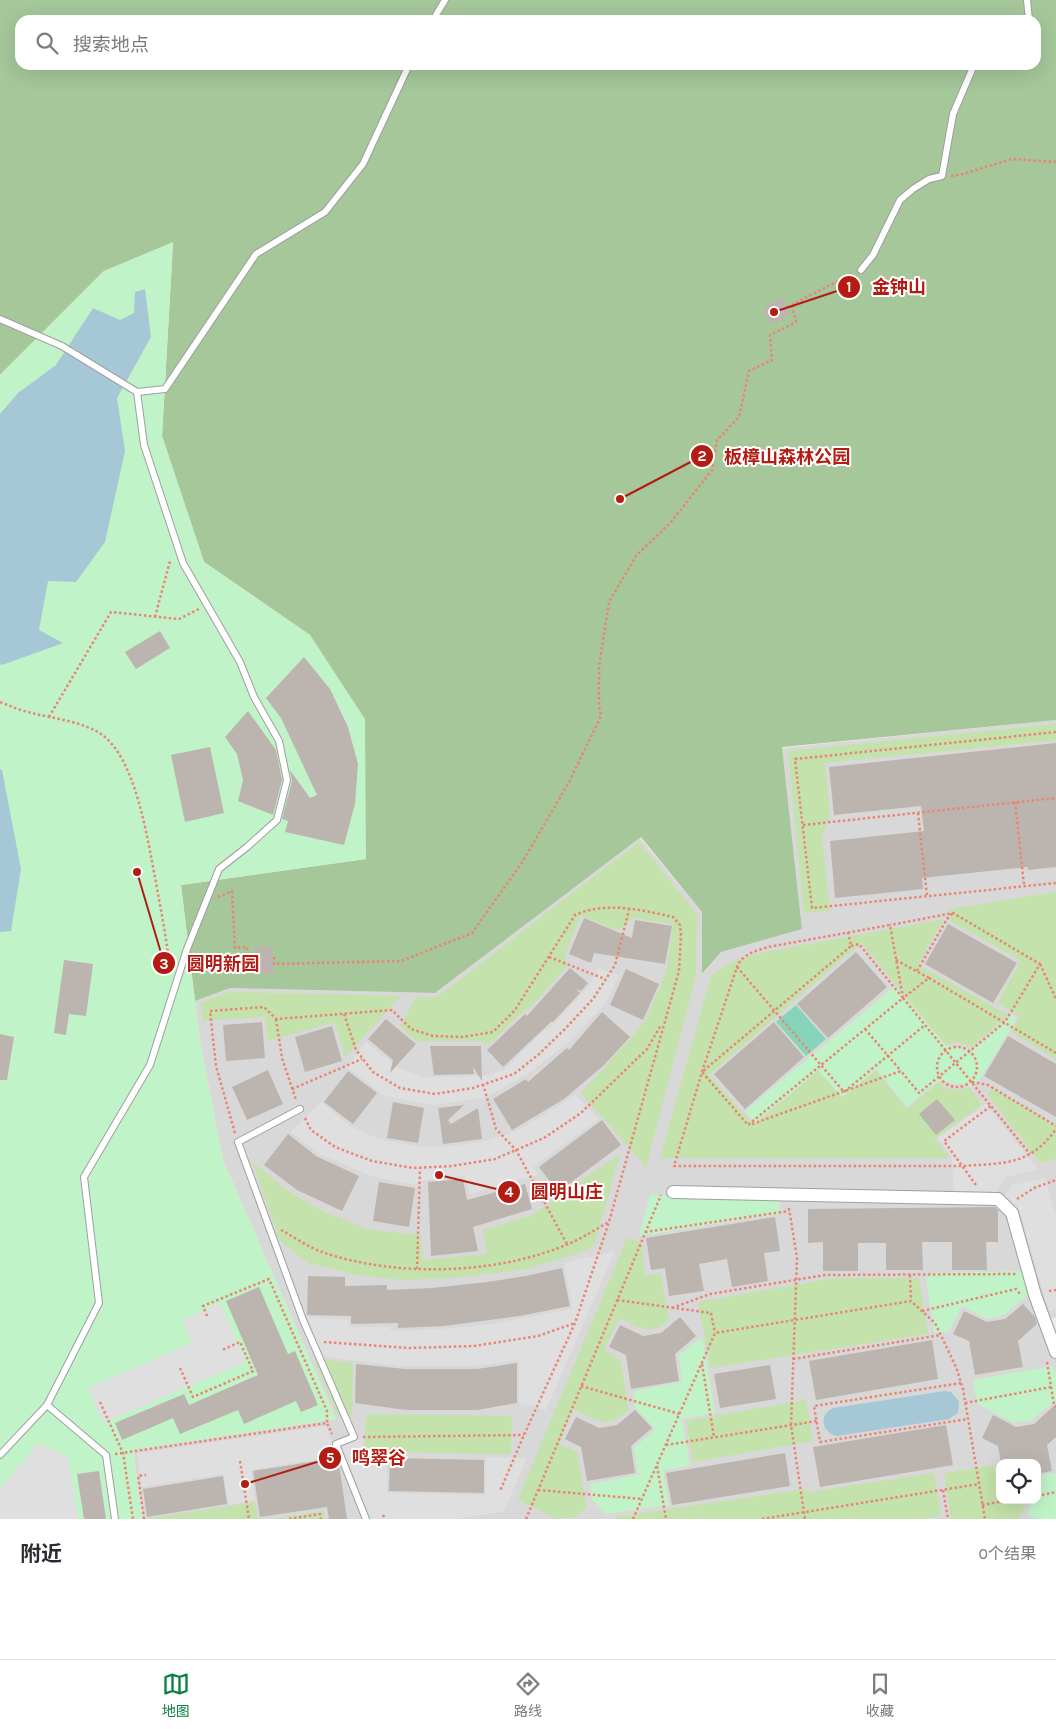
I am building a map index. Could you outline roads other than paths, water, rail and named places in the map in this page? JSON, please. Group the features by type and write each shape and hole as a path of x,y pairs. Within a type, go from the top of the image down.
{"street":[{"path":"673,1192 998,1199 1012,1213 1051,1357"}],"lane":[{"path":"436,15 445,0"},
{"path":"1027,0 1028,15"},
{"path":"0,319 62,346 137,392 165,390 256,254 324,212 363,164 407,70"},
{"path":"861,270 873,254 900,200 928,179 942,176 953,114 972,70"},
{"path":"0,1455 48,1405 99,1303 84,1177 150,1065 187,949 219,869 277,820 287,780 279,741 254,697 240,662 183,563 144,445 137,392"},
{"path":"300,1109 238,1142 312,1341 354,1437 336,1444 366,1519"},
{"path":"48,1405 106,1455 115,1519"}],"water":[{"path":"145,289 151,337 117,398 125,451 105,542 76,582 48,581 39,630 63,643 2,665 0,664 0,414 18,393 56,365 93,308 120,320 134,313 135,292"},
{"path":"0,769 2,770 21,869 11,931 0,932"},
{"path":"945,1391 951,1392 959,1401 958,1413 949,1419 837,1436 825,1428 825,1415 833,1408"}],"place":[{"name":"金钟山","path":"774,312"},
{"name":"板樟山森林公园","path":"620,499"},
{"name":"圆明新园","path":"137,872"},
{"name":"圆明山庄","path":"439,1175"},
{"name":"鸣翠谷","path":"245,1484"}]}
